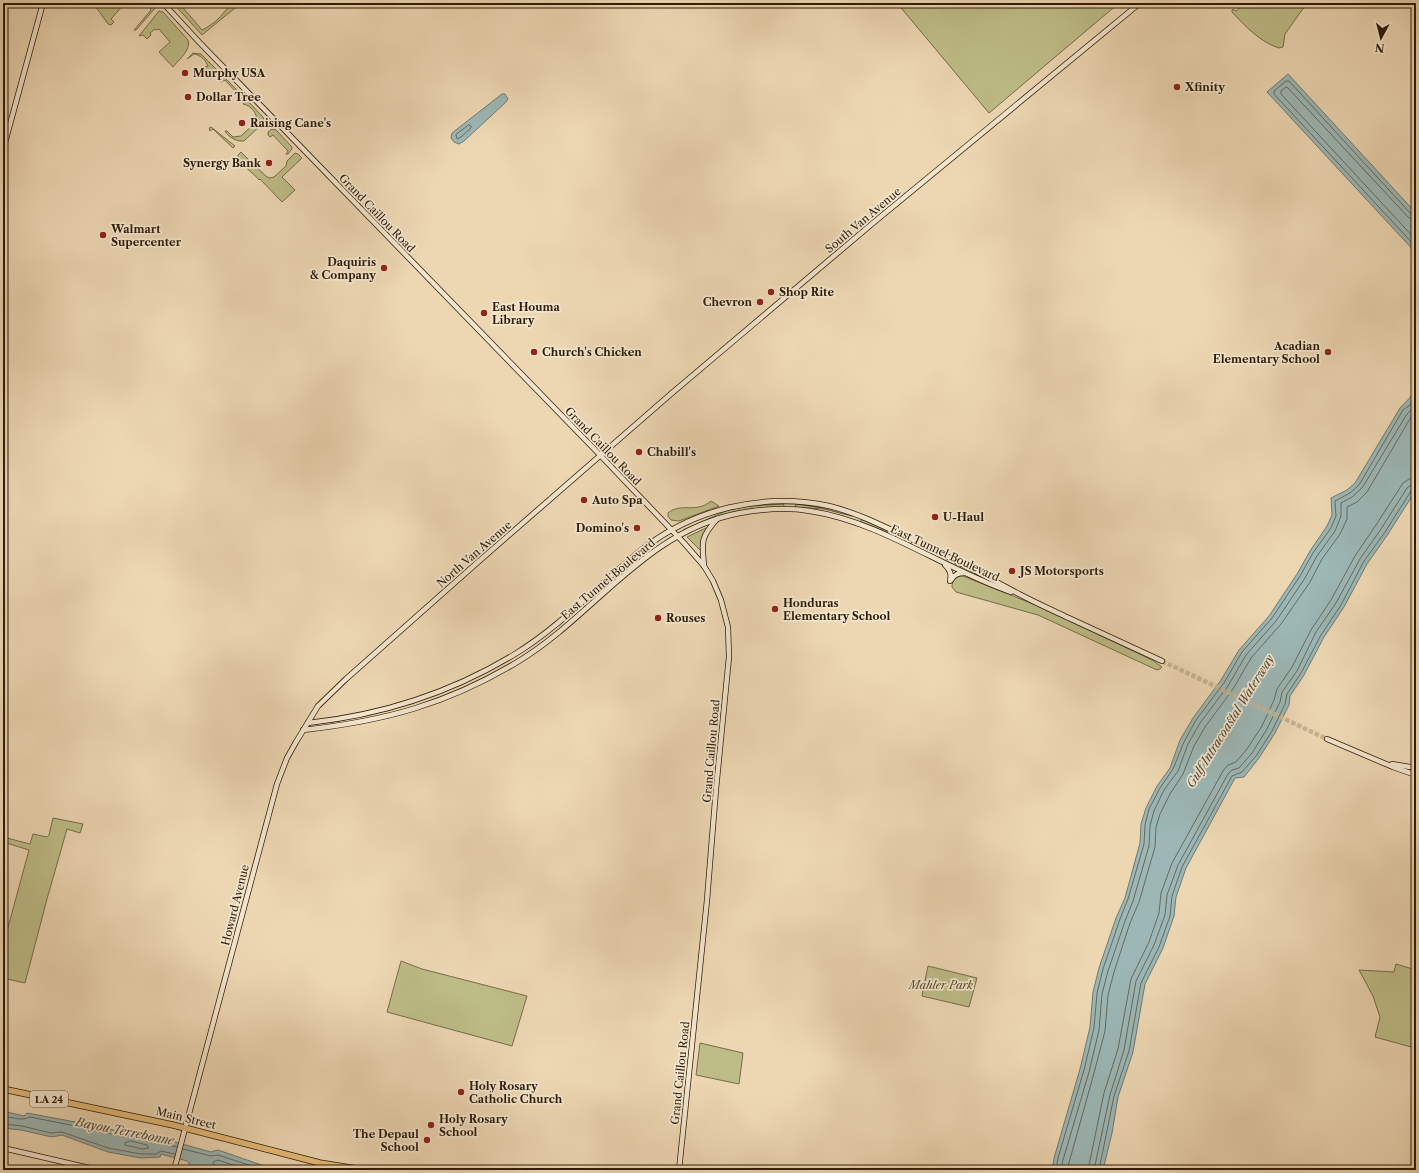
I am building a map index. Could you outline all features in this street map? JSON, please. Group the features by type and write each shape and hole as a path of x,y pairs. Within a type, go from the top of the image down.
{"main road":[{"path":"3,150 43,3"},
{"name":"Grand Caillou Road","path":"163,3 200,44 602,456 704,566 714,583 726,615 729,657 707,900 680,1170"},
{"name":"South Van Avenue","path":"602,456 672,393 868,228 1140,3"},
{"name":"North Van Avenue","path":"360,667 484,557 602,456"},
{"name":"East Tunnel Boulevard","path":"308,723 363,715 410,703 473,678 517,653 542,635 642,549 671,530 699,517 726,508 762,502 790,501 817,504 867,518 970,567 1020,595 1162,661"},
{"name":"East Tunnel Boulevard","path":"303,730 334,727 397,714 440,701 473,686 521,659 546,642 658,547 692,528 717,519 751,511 794,509 811,511 851,521 1003,589 1020,595"},
{"path":"704,566 702,549 704,537 717,519"},
{"path":"900,542 909,543 916,541"},
{"path":"915,549 919,547 928,547"},
{"path":"941,561 950,571 950,581 954,575 967,573"},
{"name":"Howard Avenue","path":"174,1168 277,784 287,758 318,706 360,667"},
{"path":"1327,739 1416,775"},
{"path":"1383,762 1416,768"},
{"name":"Main Street","path":"3,1089 121,1113 320,1163 364,1170"},
{"path":"3,1148 98,1170"}],"green space":[{"path":"93,3 125,3 111,19 114,22 111,25 108,24"},
{"path":"151,3 155,3 156,7 136,30 134,30 151,10 150,8 153,5"},
{"path":"173,3 179,3 202,30 216,21 230,6 236,3 241,3 202,35"},
{"path":"897,3 1119,3 989,113"},
{"path":"1245,3 1307,3 1285,34 1283,47 1279,48 1259,38 1232,12 1233,9 1236,11"},
{"path":"159,11 163,12 188,40 188,48 173,67 159,52 170,42 159,29 155,29 150,33 151,35 147,39 143,35 139,36"},
{"path":"193,53 201,54 236,89 237,92 236,95 234,95 236,92 225,80 221,82 204,67 208,66 205,60 201,57 194,54 187,59"},
{"path":"241,98 245,98 263,117 264,120 262,124 244,141 238,141 233,139 225,131 233,137 241,136 256,122 257,119 251,108 243,104 245,101 240,101"},
{"path":"211,127 235,146 233,148 213,129 210,131 209,128"},
{"path":"272,129 276,130 292,147 288,154 286,154 288,151 273,135 270,137 268,135 268,132"},
{"path":"241,152 248,159 248,165 250,165 251,162 270,178 274,177 286,166 287,161 295,153 298,154 302,158 282,177 295,190 282,202 260,179 259,180 243,165 238,158 238,155"},
{"path":"711,501 719,506 679,521 671,520 668,516 668,513 678,508 700,507"},
{"path":"783,504 784,507 739,511 727,514 683,530 728,510 751,506"},
{"path":"796,504 822,508 852,516 824,509 795,507"},
{"path":"861,519 909,541 861,522"},
{"path":"707,528 700,550 687,537"},
{"path":"923,550 942,556 1004,588"},
{"path":"963,576 1038,606 1152,660 1162,667 1157,670 1038,615 956,592 952,587 953,582 956,578"},
{"path":"53,818 83,824 80,833 67,829 25,983 3,978 3,946 29,850 3,842 3,837 30,844 33,834 47,837 49,835"},
{"path":"401,961 422,969 527,996 512,1046 387,1012"},
{"path":"1396,964 1416,970 1416,1031 1411,1047 1375,1037 1380,1017 1373,996 1359,970 1394,972"},
{"name":"Mahler Park","path":"928,966 977,978 969,1007 922,996"},
{"path":"700,1043 743,1053 739,1084 696,1075"}],"water":[{"path":"1288,74 1416,213 1416,253 1267,92"},
{"path":"502,94 505,94 508,99 506,102 464,141 459,144 454,142 451,138 452,133"},
{"name":"Gulf Intracoastal Waterway","path":"1416,384 1416,490 1367,564 1344,607 1324,637 1304,675 1290,696 1289,705 1275,733 1259,758 1244,777 1235,778 1186,868 1176,897 1174,916 1163,948 1145,984 1133,1052 1118,1097 1112,1133 1103,1170 1052,1170 1090,1027 1093,992 1099,968 1116,918 1125,898 1140,843 1141,824 1146,808 1157,786 1170,768 1180,740 1193,718 1221,680 1239,650 1269,616 1327,526 1332,515 1331,498 1347,490 1355,483 1400,408 1412,395"},
{"path":"7,1112 24,1116 27,1113 102,1127 124,1133 126,1130 211,1152 218,1150 276,1170 211,1170 202,1167 200,1170 189,1166 187,1161 161,1154 160,1157 141,1158 108,1152 62,1135 52,1137 21,1130 3,1128 3,1113"}],"tunnel":[{"path":"1162,661 1327,739"}],"place":[{"name":"Murphy USA","path":"185,73"},
{"name":"Xfinity","path":"1177,87"},
{"name":"Dollar Tree","path":"188,97"},
{"name":"Raising Cane's","path":"242,123"},
{"name":"Synergy Bank","path":"269,163"},
{"name":"Walmart Supercenter","path":"103,235"},
{"name":"Daquiris & Company","path":"384,268"},
{"name":"Shop Rite","path":"771,292"},
{"name":"Chevron","path":"760,302"},
{"name":"East Houma Library","path":"484,313"},
{"name":"Church's Chicken","path":"534,352"},
{"name":"Acadian Elementary School","path":"1328,352"},
{"name":"Chabill's","path":"639,452"},
{"name":"Auto Spa","path":"584,500"},
{"name":"U-Haul","path":"935,517"},
{"name":"Domino's","path":"637,528"},
{"name":"JS Motorsports","path":"1012,571"},
{"name":"Honduras Elementary School","path":"775,609"},
{"name":"Rouses","path":"658,618"},
{"name":"Holy Rosary Catholic Church","path":"461,1092"},
{"name":"Holy Rosary School","path":"431,1125"},
{"name":"The Depaul School","path":"427,1140"}],"water label":[{"name":"Bayou Terrebonne","path":"125,1131"}]}
